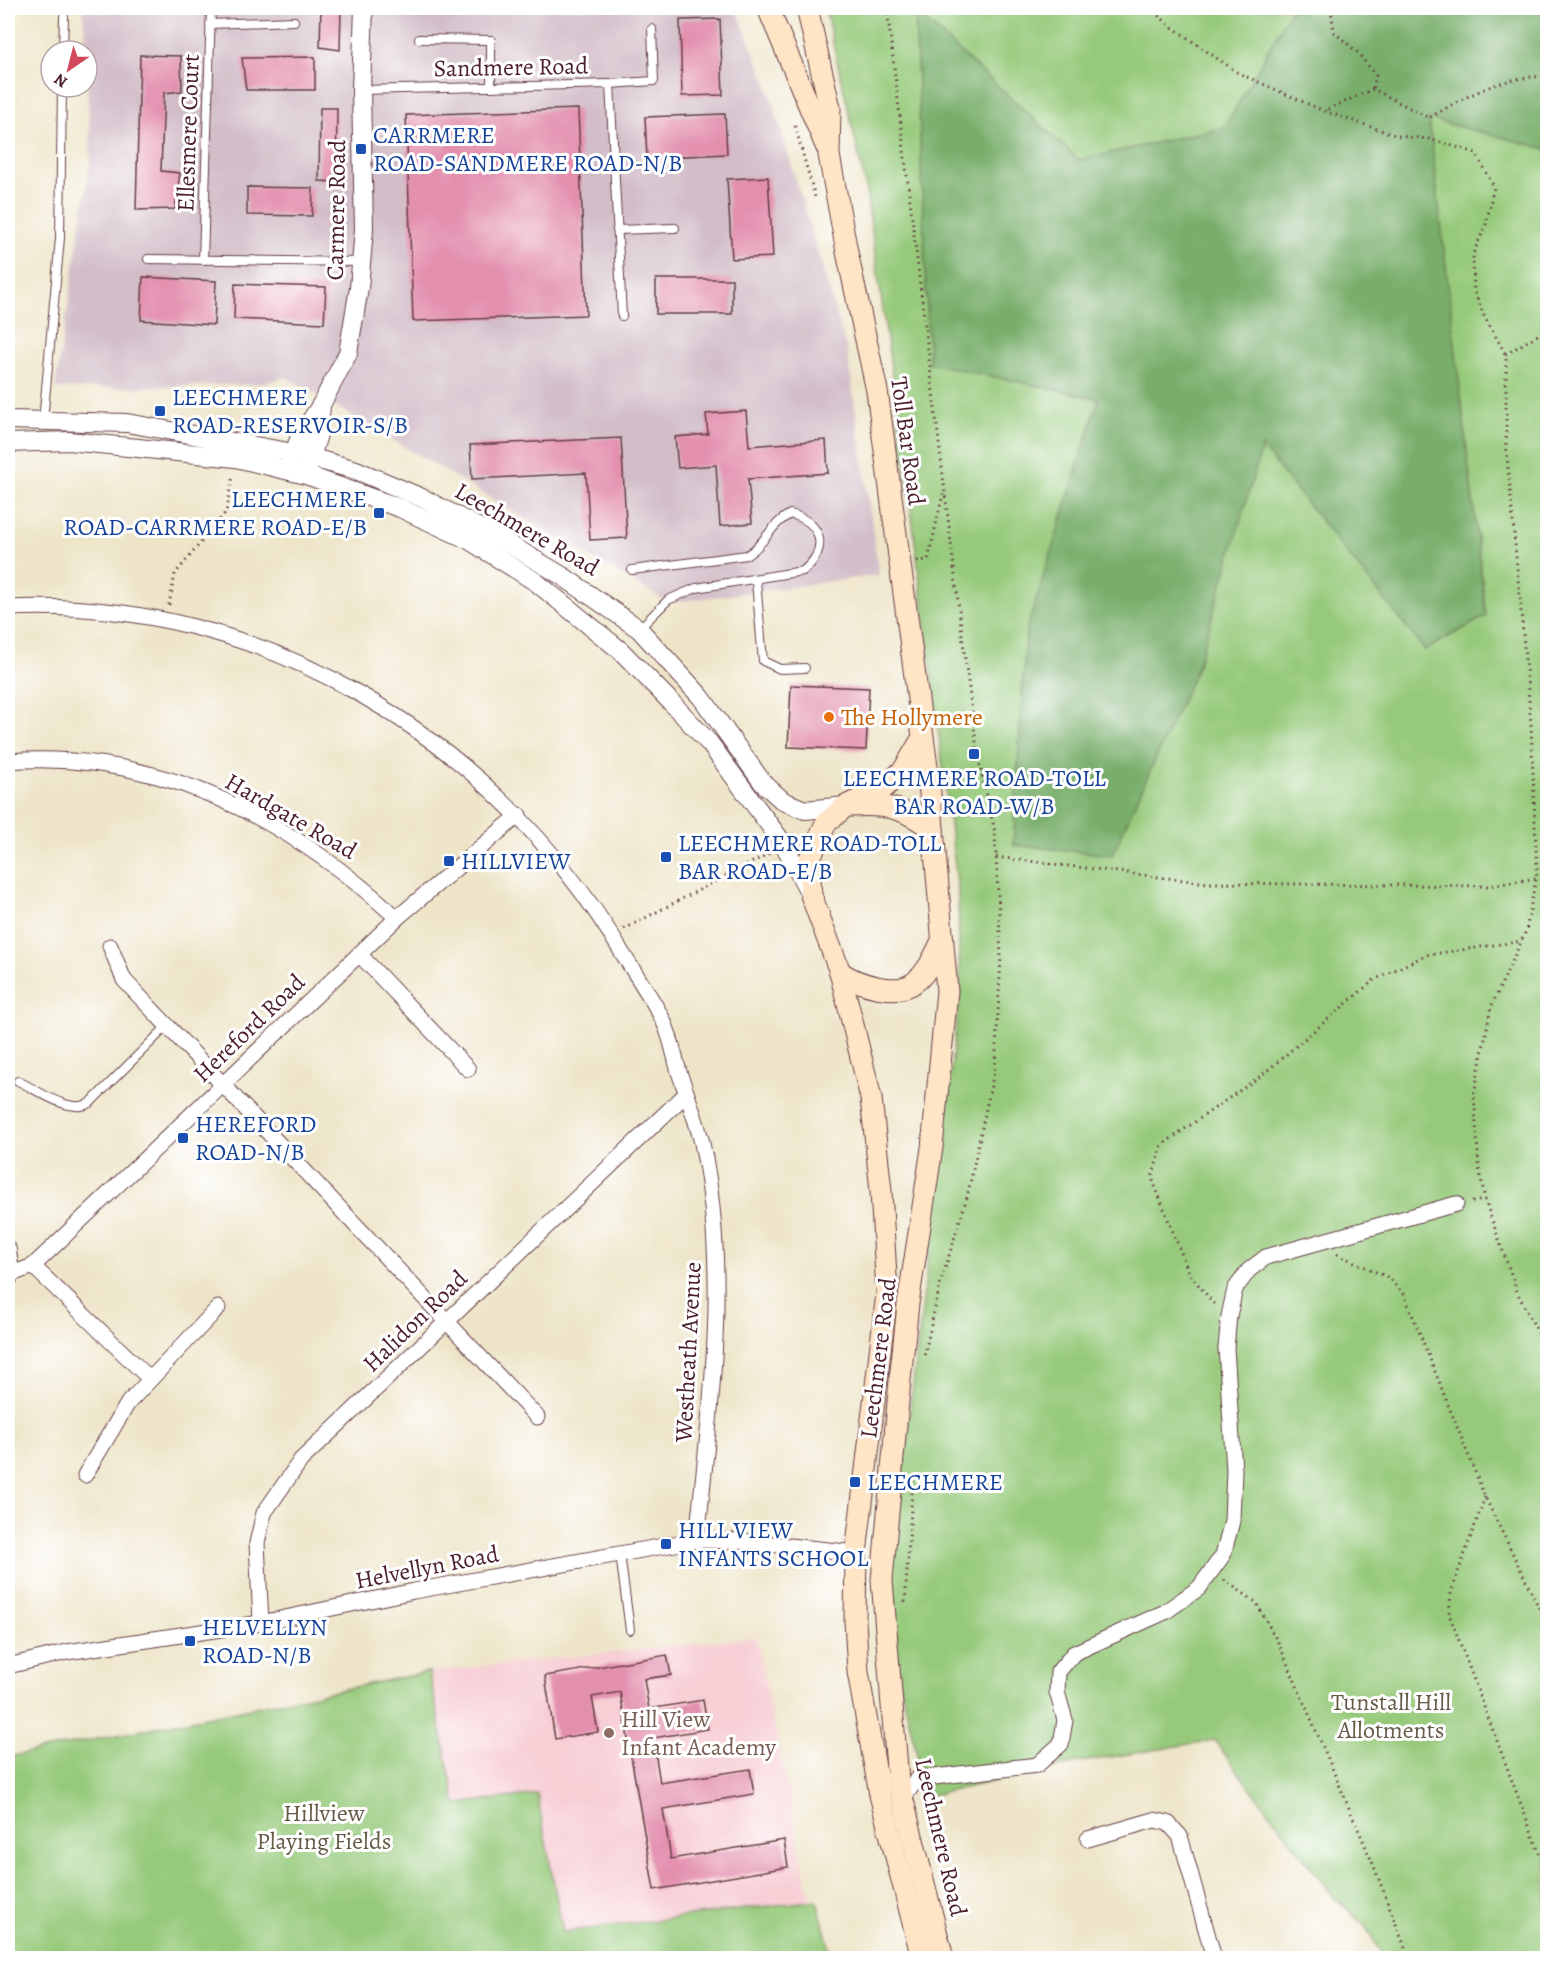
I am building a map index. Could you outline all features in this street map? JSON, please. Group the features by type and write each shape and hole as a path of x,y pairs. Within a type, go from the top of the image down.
{"main road":[{"name":"Toll Bar Road","path":"768,8 830,155"},
{"name":"Toll Bar Road","path":"807,8 830,108 830,155 847,252 877,391 929,782"},
{"path":"811,896 808,860 819,833 826,823 846,806 884,788 904,769 923,737"},
{"name":"Leechmere Road","path":"929,782 947,991 932,1148 908,1304 883,1553 883,1612 902,1801 943,1959"},
{"name":"Leechmere Road","path":"846,806 874,804 901,809 933,830"},
{"name":"Leechmere Road","path":"811,896 840,972 870,1098 881,1191 887,1293 856,1553 855,1614 858,1672 880,1795 922,1959"},
{"path":"840,972 852,981 884,989 913,984 928,969 943,938"},
{"path":"856,1553 883,1553"}],"street":[{"name":"Carmere Road","path":"300,464 305,427 321,405 348,353 361,262 364,229 361,90 364,8"},
{"name":"Leechmere Road","path":"8,420 127,423 300,464 459,536 536,582 621,651 670,700 710,744 785,846 811,896"},
{"name":"Leechmere Road","path":"8,443 69,441 356,470 403,490 488,532 564,578 639,629 701,697 763,783 783,801 805,810 846,806"},
{"name":"Westheath Avenue","path":"8,608 135,615 247,643 298,663 398,716 444,749 519,815 564,867 612,935 664,1022 701,1140 712,1203 717,1320 697,1540"},
{"name":"Hardgate Road","path":"8,761 87,764 159,774 229,800 356,880 397,918"},
{"name":"Hereford Road","path":"10,1278 33,1266 397,918 519,815"},
{"path":"110,946 124,980 537,1417"},
{"path":"359,954 468,1069"},
{"name":"Halidon Road","path":"261,1623 257,1543 264,1513 301,1460 686,1094"},
{"path":"902,1801 918,1779 1037,1765 1060,1744 1065,1720 1057,1692 1059,1672 1074,1653 1166,1612 1198,1588 1223,1555 1232,1521 1234,1470 1226,1348 1228,1322 1235,1289 1249,1270 1266,1257 1456,1204"},
{"path":"8,1248 10,1278"},
{"path":"33,1266 150,1379"},
{"path":"85,1475 128,1403 218,1308"},
{"name":"Helvellyn Road","path":"8,1666 67,1652 261,1623 414,1591 697,1540 742,1541 856,1553"},
{"path":"1088,1839 1154,1820 1168,1823 1180,1836 1214,1959"}],"lane":[{"name":"Ellesmere Court","path":"203,260 211,8"},
{"path":"63,39 64,17"},
{"path":"210,24 294,21"},
{"path":"610,84 654,81 652,29"},
{"path":"420,39 491,40 491,87"},
{"name":"Sandmere Road","path":"361,90 610,84 622,316"},
{"path":"43,421 60,238 62,99"},
{"path":"617,230 675,228"},
{"path":"148,259 361,262"},
{"path":"632,570 747,555 758,548 778,520 790,514 805,518 815,527 820,545 816,560 803,571 696,588 668,600 639,629"},
{"path":"756,580 763,661 780,669 805,668"},
{"path":"18,1081 69,1106 82,1108 90,1103 167,1026"},
{"path":"620,1554 630,1630"}],"path":[{"path":"887,8 978,757 994,831 1001,957 995,1067 967,1197 940,1285 923,1362"},
{"path":"1149,8 1238,73 1324,111 1398,136 1430,139 1476,153 1494,187 1486,224 1473,254 1474,290 1484,316 1506,354 1506,443 1532,724 1536,878 1526,931 1491,1007 1474,1095 1479,1167 1485,1200 1518,1294 1548,1352"},
{"path":"1331,8 1334,32 1357,52 1376,76 1373,89"},
{"path":"1373,89 1429,118 1468,95 1526,75 1548,76"},
{"path":"1324,111 1373,89"},
{"path":"793,120 818,207"},
{"path":"1506,354 1548,329"},
{"path":"165,622 175,574 226,512 236,458"},
{"path":"900,565 928,560 944,490"},
{"path":"612,935 785,846"},
{"path":"996,857 1208,883 1490,886 1536,878"},
{"path":"1228,1322 1190,1273 1152,1178 1162,1145 1262,1075 1374,980 1426,955 1522,941"},
{"path":"1312,1245 1387,1277 1404,1294 1485,1497 1548,1626"},
{"path":"904,1612 913,1474"},
{"path":"1485,1497 1451,1592 1449,1614 1548,1876"},
{"path":"1211,1570 1256,1602 1280,1644 1373,1864 1410,1959"}],"shaded area":[{"path":"83,8 736,8 768,87 847,350 879,575 669,603 286,377 260,384 55,389 91,158 88,99 99,99 99,39 85,39"},
{"name":"Hill View Infant Academy","path":"756,1637 811,1901 563,1932 538,1794 456,1804 429,1672"}],"green space":[{"name":"Tunstall Hill Allotments","path":"825,8 1547,8 1547,1958 1385,1958 1365,1926 1333,1896 1214,1740 1086,1761 927,1796 897,1671 891,1565 960,994 958,890 912,517 865,183"},
{"path":"1292,8 1547,8 1547,149 1429,119 1486,616 1425,650 1262,447 1198,665 1112,855 1013,845 1026,632 1099,399 929,363 915,11 1079,160 1225,127"},
{"name":"Hillview Playing Fields","path":"429,1672 456,1804 537,1794 563,1932 817,1900 832,1958 8,1958 8,1757"}],"building":[{"path":"321,8 341,8 340,50 320,47"},
{"path":"720,19 723,95 682,96 680,20"},
{"path":"140,55 181,56 182,91 164,93 161,171 180,173 175,209 136,210"},
{"path":"315,57 315,90 246,90 242,58"},
{"path":"320,108 337,108 336,182 319,181"},
{"path":"578,109 586,315 413,321 406,115"},
{"path":"725,114 727,154 647,158 645,117"},
{"path":"768,177 773,257 732,259 727,179"},
{"path":"247,187 313,188 312,216 247,215"},
{"path":"143,277 216,281 214,325 141,320"},
{"path":"656,279 732,279 732,314 656,314"},
{"path":"235,284 326,287 324,323 234,319"},
{"path":"746,411 749,446 826,440 828,473 748,479 752,523 720,526 716,465 678,468 675,437 708,434 706,414"},
{"path":"621,438 627,538 590,540 586,473 472,479 470,445"},
{"name":"The Hollymere","path":"791,685 869,688 866,750 788,747"},
{"path":"667,1655 671,1675 644,1679 649,1709 703,1700 708,1729 653,1738 660,1783 750,1769 754,1794 663,1809 671,1859 784,1840 788,1867 654,1890 620,1692 592,1697 598,1732 555,1739 545,1676"}],"place":[{"name":"CARRMERE ROAD-SANDMERE ROAD-N/B","path":"361,149"},
{"name":"LEECHMERE ROAD-RESERVOIR-S/B","path":"160,411"},
{"name":"LEECHMERE ROAD-CARRMERE ROAD-E/B","path":"379,513"},
{"name":"The Hollymere","path":"829,717"},
{"name":"LEECHMERE ROAD-TOLL BAR ROAD-W/B","path":"974,754"},
{"name":"LEECHMERE ROAD-TOLL BAR ROAD-E/B","path":"666,857"},
{"name":"HILLVIEW","path":"449,861"},
{"name":"HEREFORD ROAD-N/B","path":"183,1138"},
{"name":"LEECHMERE","path":"855,1482"},
{"name":"HILL VIEW INFANTS SCHOOL","path":"666,1544"},
{"name":"HELVELLYN ROAD-N/B","path":"190,1641"},
{"name":"Hill View Infant Academy","path":"609,1733"}]}
